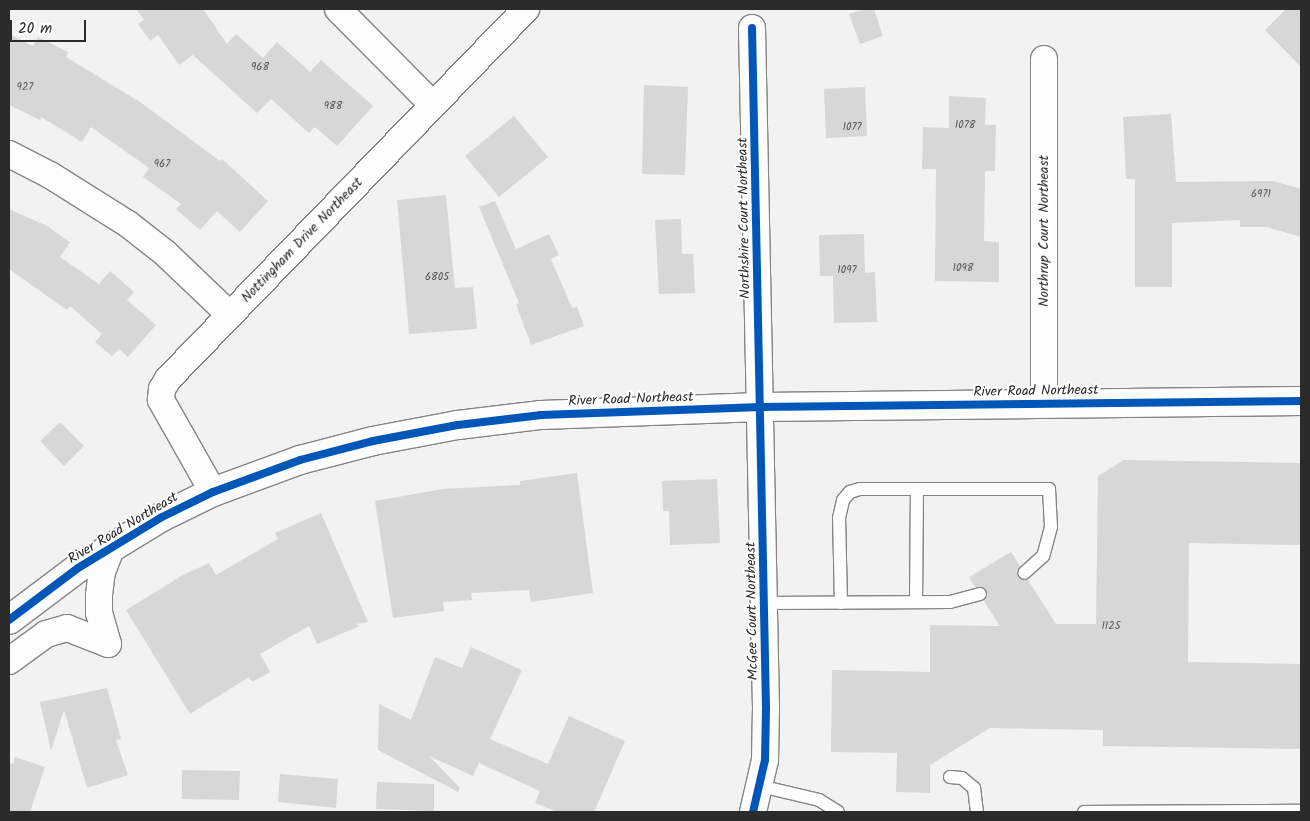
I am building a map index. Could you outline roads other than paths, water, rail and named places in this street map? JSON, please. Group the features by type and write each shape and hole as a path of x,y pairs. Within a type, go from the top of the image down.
{"main road":[{"name":"River Road Northeast","path":"9,620 78,568 112,546 162,517 213,492 300,460 373,441 458,425 542,415 761,407 1301,401"}],"street":[{"path":"338,9 433,105"},
{"name":"Nottingham Drive Northeast","path":"213,492 161,400 162,389 230,315 526,9"},
{"name":"Northshire Court Northeast","path":"752,28 761,407"},
{"name":"Northrup Court Northeast","path":"1044,59 1044,404"},
{"path":"9,154 50,175 128,224 165,254 230,315"},
{"name":"McGee Court Northeast","path":"753,812 765,760 765,603 761,407"},
{"path":"9,661 46,634 67,628 108,644 99,613 98,595 102,572 112,546"}],"lane":[{"path":"842,603 839,518 844,500 850,492 860,489 1049,489 1051,527 1043,556 1024,573"},
{"path":"916,602 917,489"},
{"path":"765,603 950,602 980,594"},
{"path":"950,777 962,778 974,788 977,812"},
{"path":"760,786 819,800 838,812"},
{"path":"1084,812 1301,811"}]}
